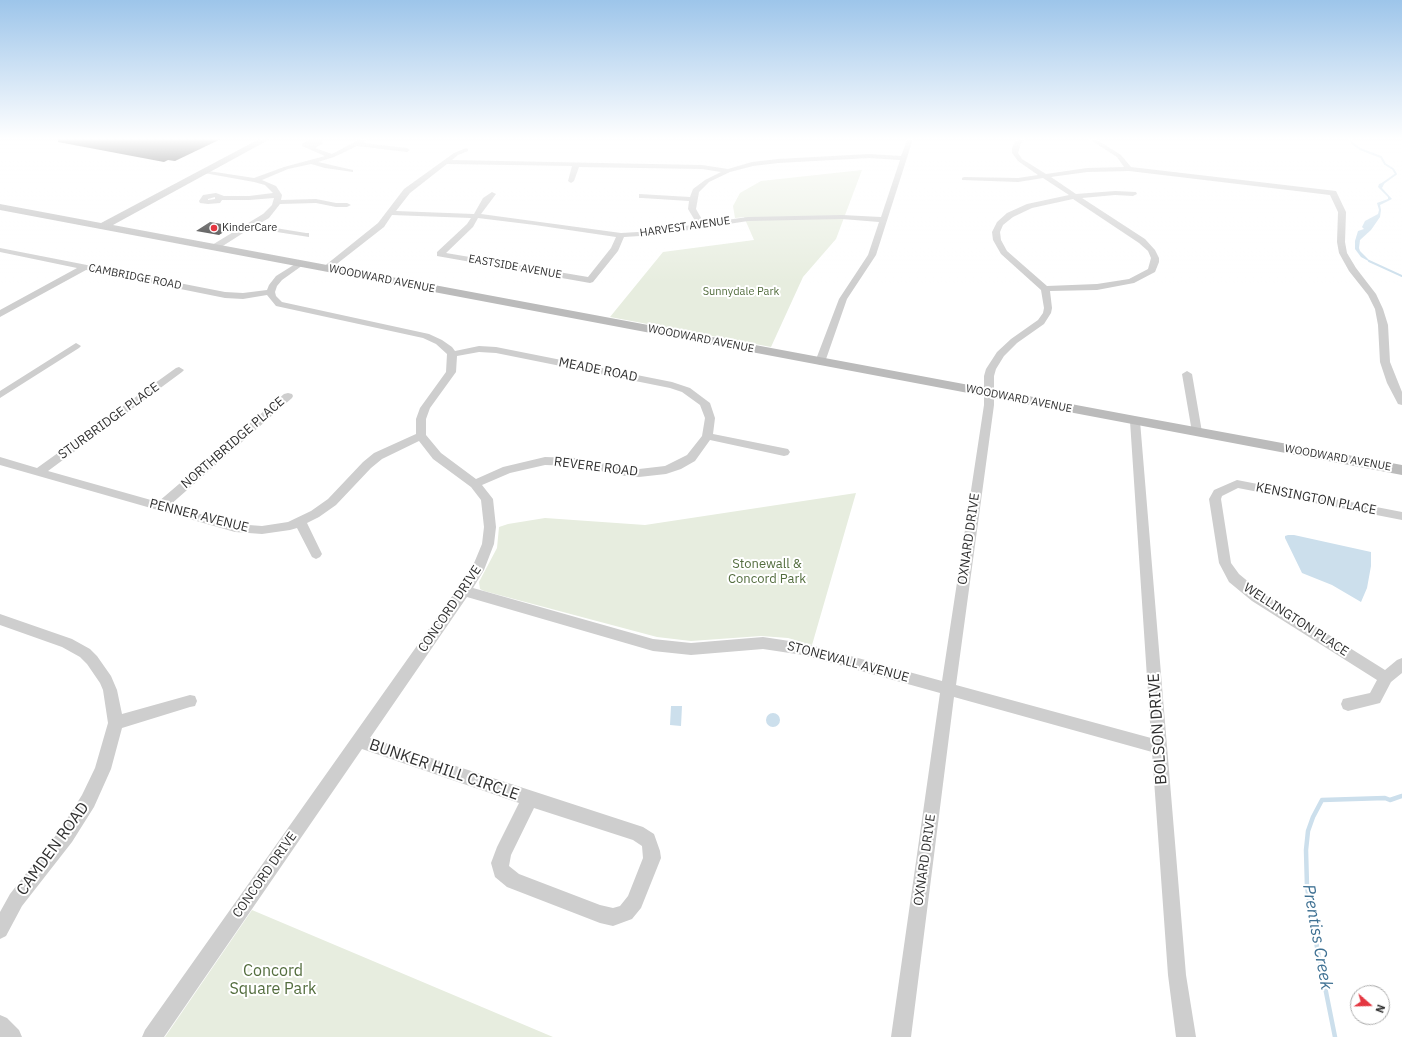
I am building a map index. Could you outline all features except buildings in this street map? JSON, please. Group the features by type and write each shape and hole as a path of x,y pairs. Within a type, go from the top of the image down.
{"main road":[{"path":"103,226 176,186"},
{"name":"WOODWARD AVENUE","path":"0,207 990,394 1402,470"}],"street":[{"path":"270,186 278,198"},
{"path":"326,268 377,229 392,213 407,191 413,186"},
{"path":"701,186 696,191 692,209 701,225"},
{"path":"820,362 843,299 872,255 895,186"},
{"path":"1061,186 1076,196 1146,244 1153,253 1155,262 1154,266 1148,273 1131,282 1097,287 1044,289 1001,248 996,236 997,228 1010,215 1023,209 1076,196 1115,193 1133,194"},
{"path":"1274,186 1333,193 1342,212 1341,242 1343,253 1352,269 1372,294 1379,309 1383,325 1386,362 1392,383 1402,402"},
{"path":"476,216 486,200 492,194"},
{"path":"642,196 693,199"},
{"path":"220,198 278,198 347,205"},
{"path":"215,248 252,226 270,213 278,198"},
{"name":"HARVEST AVENUE","path":"392,213 476,216 621,235 656,233 733,220 766,218 842,217 884,220"},
{"name":"EASTSIDE AVENUE","path":"476,216 470,225 440,254 590,280 614,249 621,235"},
{"path":"252,226 306,235"},
{"name":"CAMBRIDGE ROAD","path":"2,251 230,295 243,296 271,292"},
{"path":"300,264 275,282 271,292 275,301 284,306 426,336 449,349 452,354 452,368 425,408 420,436"},
{"path":"0,314 85,267"},
{"name":"OXNARD DRIVE","path":"901,1037 990,394 988,376 994,362 1000,354 1014,341 1037,325 1047,313 1048,301 1044,289"},
{"path":"0,395 76,346"},
{"name":"MEADE ROAD","path":"452,354 479,349 496,350 680,387 705,403 710,418 707,436"},
{"name":"STURBRIDGE PLACE","path":"39,472 179,370"},
{"path":"1187,374 1197,432"},
{"name":"NORTHBRIDGE PLACE","path":"160,507 288,396"},
{"name":"BOLSON DRIVE","path":"1135,421 1177,975 1186,1037"},
{"name":"CONCORD DRIVE","path":"152,1037 464,591 482,562 489,537 487,499 475,484 437,456 420,436"},
{"name":"PENNER AVENUE","path":"0,461 244,530 262,530 290,526 315,514 332,502 367,465 378,456 420,436"},
{"path":"707,436 784,452"},
{"name":"REVERE ROAD","path":"475,484 507,470 545,461 577,462 632,473 653,473 677,466 691,458 707,436"},
{"name":"KENSINGTON PLACE","path":"1231,486 1237,484 1402,516"},
{"name":"WELLINGTON PLACE","path":"1231,486 1218,493 1215,503 1225,563 1228,571 1234,578 1257,597 1386,678"},
{"path":"300,521 316,554"},
{"name":"STONEWALL AVENUE","path":"464,591 653,645 691,649 749,643 778,645 803,649 1159,746"},
{"name":"CAMDEN ROAD","path":"0,619 67,643 92,660 106,680 111,696 116,723 103,769 88,801 66,836 16,900 0,930"},
{"path":"1348,704 1375,698 1386,678 1402,664"},
{"path":"116,723 190,701"},
{"name":"BUNKER HILL CIRCLE","path":"359,741 530,799 637,833 648,840 652,851 652,858 635,902 626,913 613,918 600,914 513,881 501,871 500,863 503,853 530,799"},
{"path":"0,1025 12,1037"}],"green space":[{"name":"Sunnydale Park","path":"752,186 856,186 836,239 803,277 771,347 610,317 663,252 754,240 744,217 735,218 733,206 740,193"},
{"name":"Stonewall & Concord Park","path":"856,493 812,645 788,638 761,636 691,641 657,637 480,589 479,582 497,548 499,527 508,524 545,518 645,525"},
{"name":"Concord Square Park","path":"252,910 553,1037 165,1037"}],"water":[{"path":"1383,186 1382,188 1392,199 1380,205 1380,217 1371,230 1360,240 1360,251 1372,263 1361,257 1355,249 1355,241 1358,231 1364,229 1362,227 1365,221 1378,214 1379,210 1377,203 1388,199 1388,197 1378,187"},
{"path":"1294,535 1371,552 1371,566 1367,588 1361,602 1332,585 1302,573 1285,538 1285,536"},
{"path":"671,706 682,706 681,726 670,725"},
{"path":"773,713 778,715 780,720 778,725 773,727 768,725 766,720 768,715"}],"waterway":[{"name":"Prentiss Creek","path":"1369,261 1402,276"},
{"name":"Prentiss Creek","path":"1335,1037 1314,932 1307,887 1306,850 1308,831 1313,817 1322,800 1385,798 1390,800 1402,796"}],"place":[{"name":"KinderCare","path":"214,228"}]}
